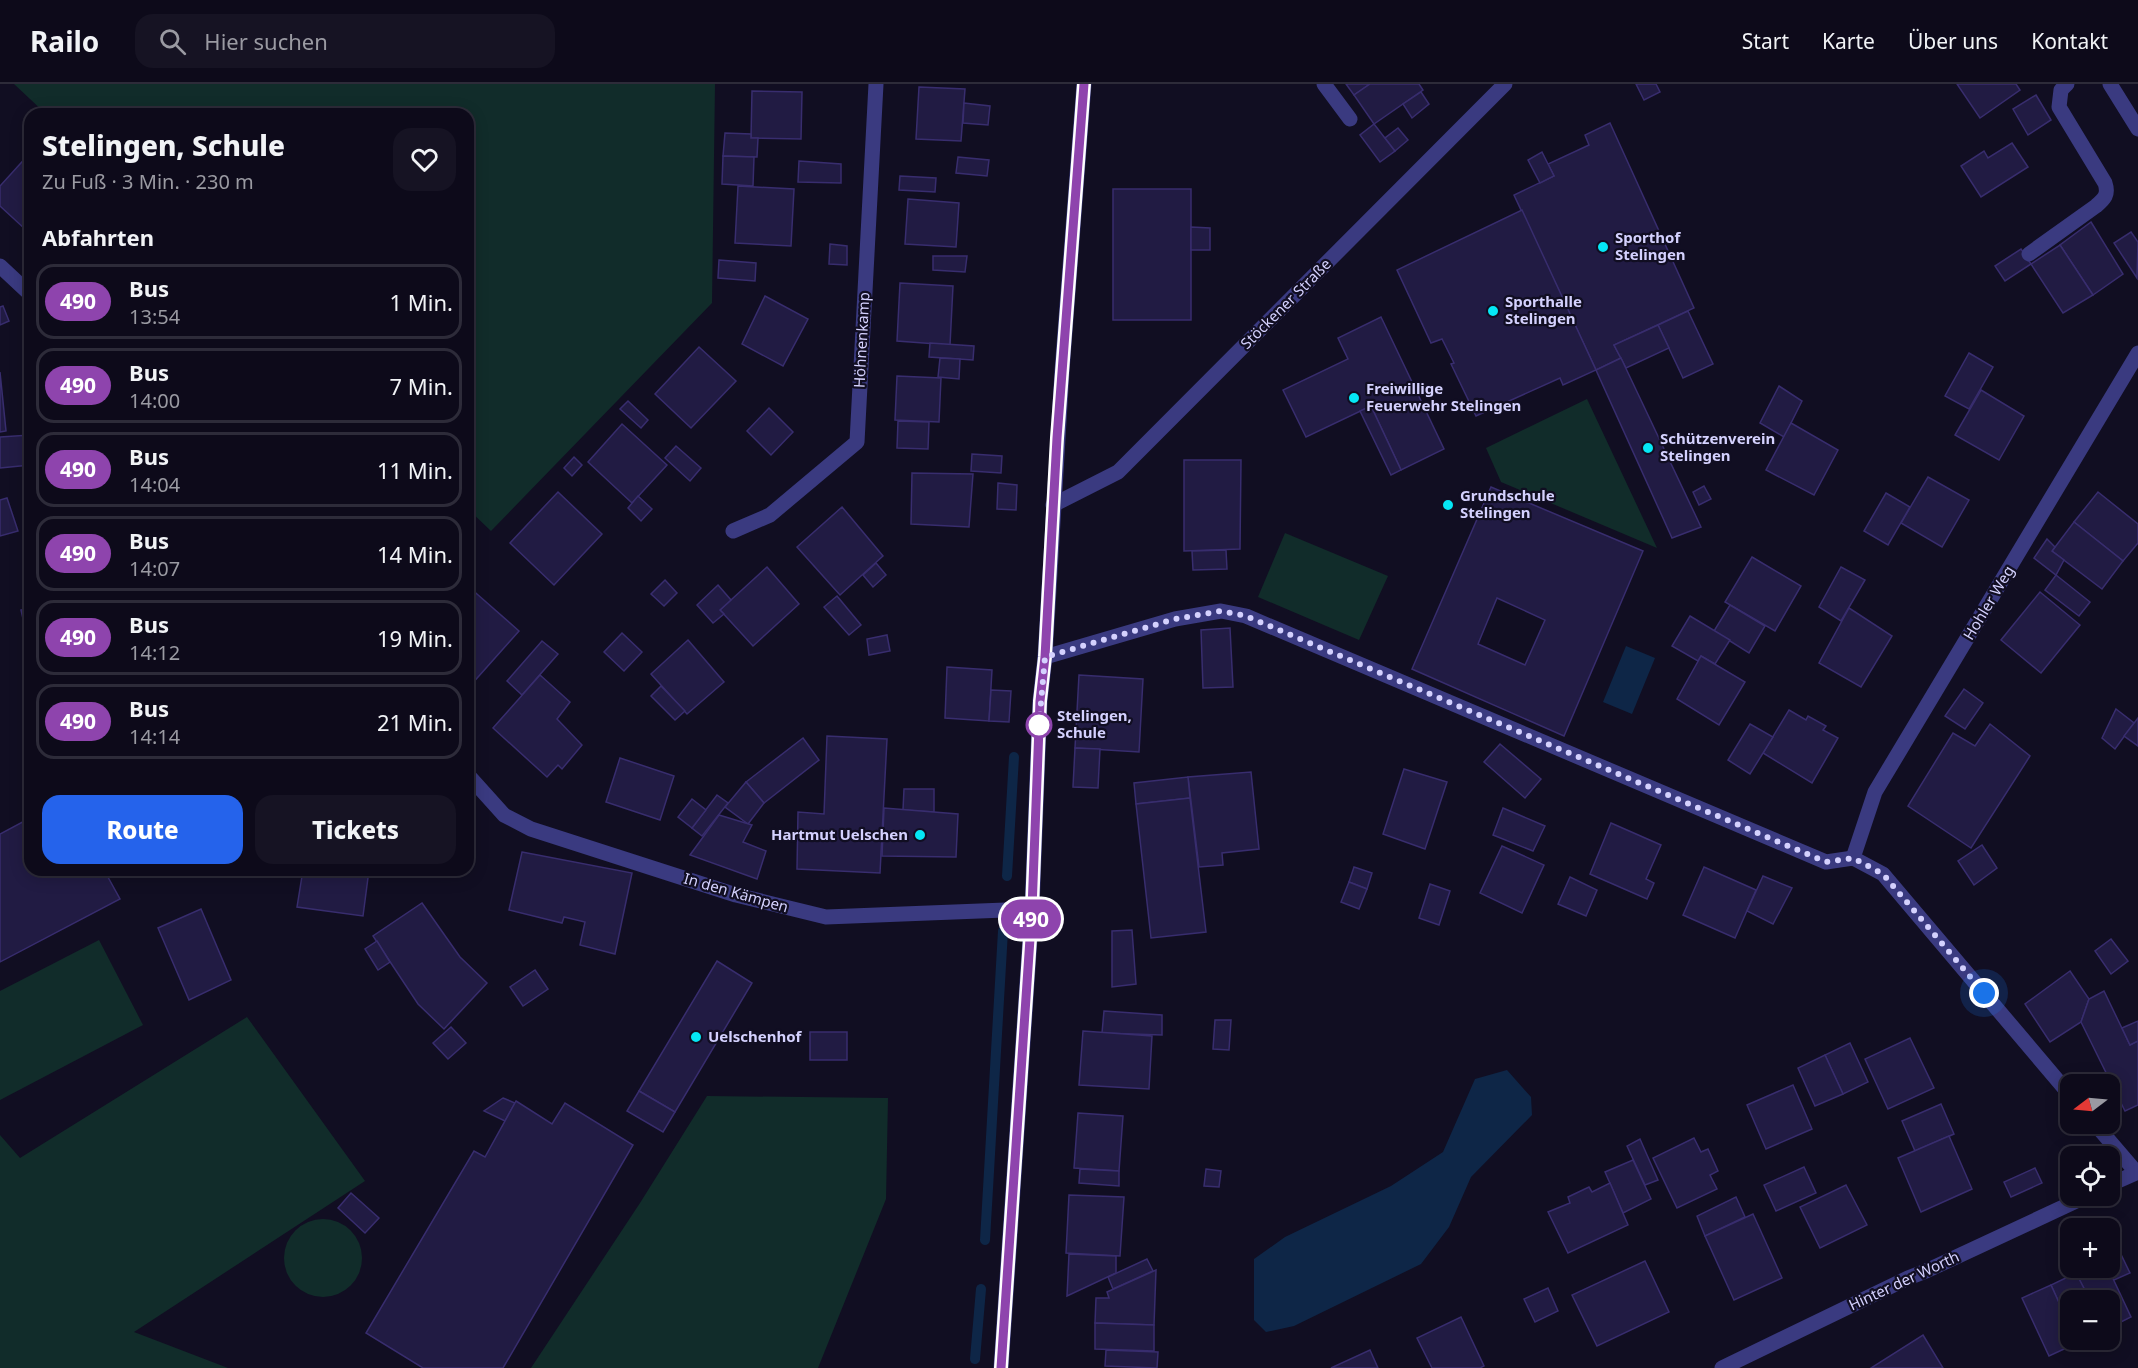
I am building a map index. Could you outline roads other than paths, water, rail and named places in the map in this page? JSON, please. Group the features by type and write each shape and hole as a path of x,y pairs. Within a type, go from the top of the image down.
{"street":[{"name":"Höhnenkamp","path":"733,531 770,515 856,442 876,84"},
{"path":"1001,1368 1032,909 1040,701 1045,657 1053,505 1084,84"},
{"path":"1324,84 1350,119"},
{"name":"Stöckener Straße","path":"1053,505 1118,472 1505,84"},
{"path":"2029,254 2106,198 2108,190 2059,107 2061,90 2067,84"},
{"path":"2110,84 2138,129"},
{"path":"0,266 24,288"},
{"name":"Hohler Weg","path":"1853,858 1875,792 2138,353"},
{"path":"1045,657 1175,619 1221,611 1246,616 1826,862 1853,858 1883,874 2060,1083"},
{"name":"In den Kämpen","path":"474,782 504,815 531,830 736,895 826,917 1032,909"},
{"path":"2104,1134 2137,1172 2120,1180"},
{"name":"Hinter der Worth","path":"1722,1368 1908,1278 2066,1206"}],"water":[{"path":"1626,646 1655,658 1632,714 1603,702"},
{"path":"1507,1070 1531,1097 1532,1115 1471,1177 1449,1227 1421,1264 1294,1326 1266,1332 1254,1320 1254,1259 1285,1237 1391,1186 1443,1152 1475,1079"}],"waterway":[{"path":"1007,876 1014,757"},
{"path":"985,1240 1003,931"},
{"path":"975,1359 981,1289"}],"place":[{"name":"Sporthof Stelingen","path":"1603,247"},
{"name":"Sporthalle Stelingen","path":"1493,311"},
{"name":"Freiwillige Feuerwehr Stelingen","path":"1354,398"},
{"name":"Schützenverein Stelingen","path":"1648,448"},
{"name":"Grundschule Stelingen","path":"1448,505"},
{"name":"Stelingen, Schule","path":"1039,725"},
{"name":"Hartmut Uelschen","path":"920,835"},
{"name":"Uelschenhof","path":"696,1037"}]}
